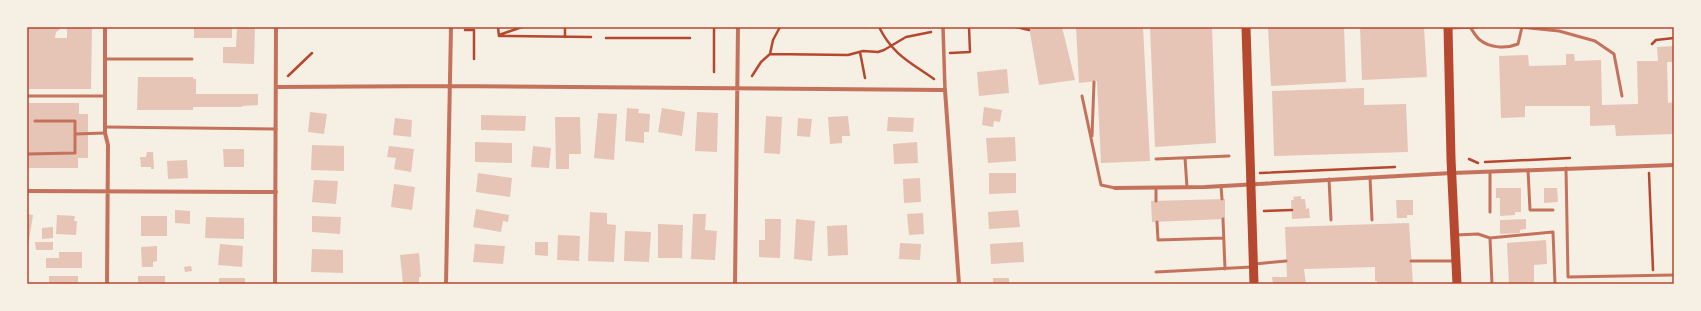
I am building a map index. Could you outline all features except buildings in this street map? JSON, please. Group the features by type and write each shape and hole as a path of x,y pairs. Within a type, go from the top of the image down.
{"main road":[{"path":"1246,27 1252,173 1254,284"},
{"path":"1448,28 1457,284"}],"street":[{"path":"105,27 105,133 108,145 107,284"},
{"path":"275,284 276,27"},
{"path":"446,284 451,27"},
{"path":"736,284 738,27"},
{"path":"943,27 959,284"},
{"path":"276,87 449,86 946,90"},
{"path":"1115,188 1221,186 1452,173 1674,165"},
{"path":"27,191 276,192"}],"lane":[{"path":"1470,27 1480,40 1491,46 1503,47 1518,44 1522,27"},
{"path":"1448,28 1477,27"},
{"path":"1518,27 1559,31 1595,41 1614,54 1622,96"},
{"path":"105,59 192,59"},
{"path":"1092,142 1094,82"},
{"path":"27,96 105,96"},
{"path":"1082,96 1101,185 1115,188"},
{"path":"27,154 75,153 75,121 35,121"},
{"path":"105,127 276,129"},
{"path":"75,134 105,133"},
{"path":"1156,159 1229,156"},
{"path":"1185,158 1187,187"},
{"path":"1566,168 1568,278 1674,275"},
{"path":"1528,170 1530,210 1553,210"},
{"path":"1490,172 1490,212"},
{"path":"1370,177 1372,220"},
{"path":"1329,179 1331,220"},
{"path":"1221,186 1222,199"},
{"path":"1156,188 1156,201"},
{"path":"1223,219 1225,269"},
{"path":"1157,222 1158,240 1223,238"},
{"path":"1455,235 1478,234 1490,238 1553,232 1555,284"},
{"path":"1490,238 1492,284"},
{"path":"1156,272 1225,269 1286,261"},
{"path":"1411,261 1456,261"}],"path":[{"path":"498,27 498,33"},
{"path":"498,33 522,27"},
{"path":"565,27 565,37"},
{"path":"714,27 714,72"},
{"path":"752,76 770,54 773,40 780,27"},
{"path":"880,27 891,47 900,56 934,79"},
{"path":"945,53 970,52 969,27"},
{"path":"1016,27 1029,30"},
{"path":"465,30 474,30 474,59"},
{"path":"770,54 848,55 860,52 884,50 906,37 931,32"},
{"path":"498,33 499,36 591,38"},
{"path":"606,38 690,38"},
{"path":"1652,44 1656,40 1674,38"},
{"path":"288,76 312,52"},
{"path":"860,52 865,78"},
{"path":"1469,159 1476,163 1570,158"},
{"path":"1252,173 1399,166"},
{"path":"1649,172 1653,276"},
{"path":"1264,212 1292,210"}]}
